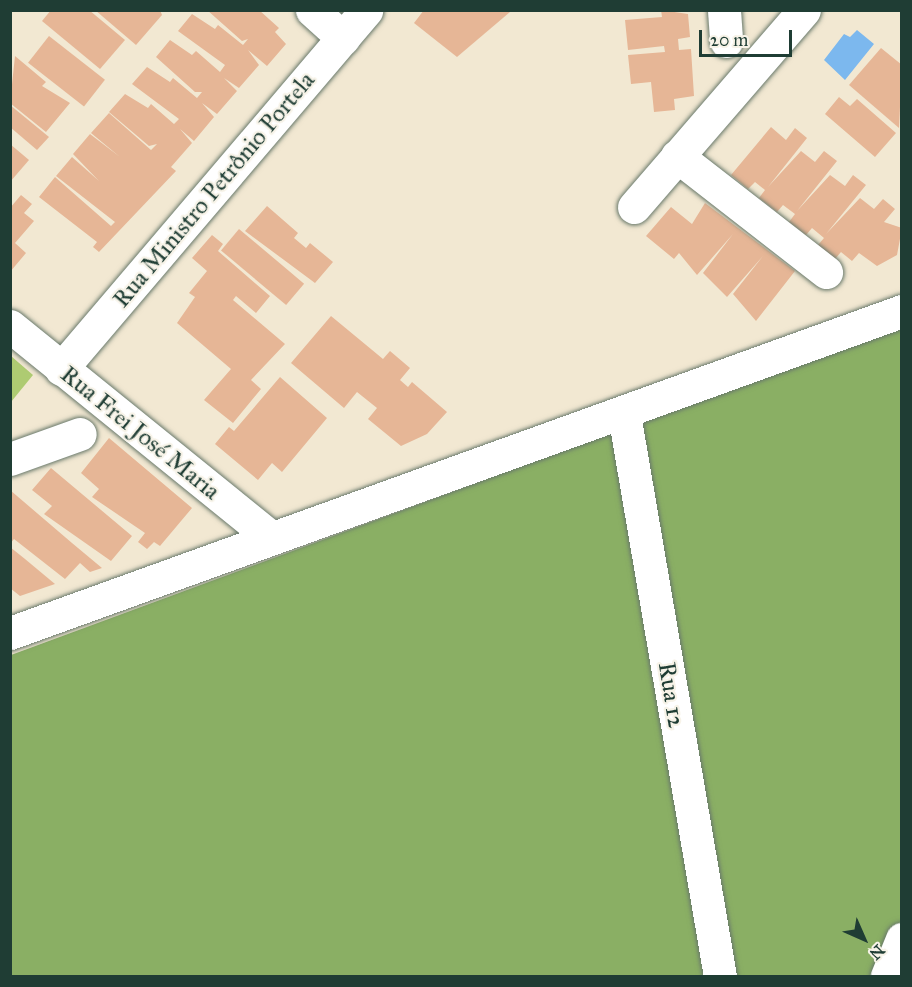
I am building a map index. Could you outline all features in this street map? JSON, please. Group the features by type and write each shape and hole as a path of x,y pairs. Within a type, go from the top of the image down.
{"street":[{"path":"312,10 343,38"},
{"name":"Rua Ministro Petrônio Portela","path":"61,369 366,10"},
{"path":"634,207 804,10"},
{"path":"677,156 826,272"},
{"path":"10,633 624,414 902,311"},
{"name":"Rua Frei José Maria","path":"10,326 272,538"},
{"name":"Rua 12","path":"624,414 720,976"},
{"path":"10,459 80,434"},
{"path":"887,976 902,939"}],"green space":[{"path":"901,326 901,976 11,976 11,655"},
{"path":"11,356 33,375 11,402"}],"water":[{"path":"857,30 874,44 845,80 824,60 844,34 850,37"}],"building":[{"path":"51,10 89,10 125,40 100,69 42,21"},
{"path":"95,10 160,10 162,15 136,45"},
{"path":"207,10 259,10 279,28 275,32 286,44 267,66 248,50 259,65 239,88 224,78 237,91 217,114 202,103 214,117 194,141 180,129 192,143 171,167 176,171 99,252 93,247 97,242 39,197 55,177 111,226 115,222 56,176 72,157 99,181 73,154 90,134 120,157 91,133 109,113 151,150 157,144 149,146 109,112 125,94 148,108 151,104 174,124 179,119 132,84 147,67 170,82 173,78 197,98 202,92 195,92 156,57 170,40 192,55 196,51 220,72 225,65 178,31 192,14 215,29 218,25 243,45 248,39 242,41"},
{"path":"424,10 510,10 510,12 457,57 414,23"},
{"path":"661,10 688,14 690,37 678,39 679,50 691,49 694,96 674,99 675,110 654,112 651,82 631,84 628,55 665,52 664,46 628,50 625,20 662,17"},
{"path":"49,36 105,80 84,107 28,63"},
{"path":"881,48 902,65 899,128 849,85"},
{"path":"15,56 46,82 42,86 70,103 46,132 10,103"},
{"path":"839,97 850,106 857,99 896,133 875,157 825,114"},
{"path":"10,105 49,137 37,150 10,127"},
{"path":"771,127 786,140 795,128 807,138 768,187 801,151 815,162 824,151 837,161 797,211 830,175 845,186 853,175 866,185 826,234 860,198 874,209 883,199 895,209 884,222 902,228 897,255 877,266 859,253 852,261 841,252 835,259 818,245 824,238 812,228 806,235 789,222 795,214 783,205 777,212 759,198 765,190 755,182 748,189 731,175"},
{"path":"10,144 29,160 10,182"},
{"path":"21,195 32,204 24,213 34,221 15,243 26,253 10,272 10,208"},
{"path":"705,203 795,271 756,321 733,294 763,256 727,297 703,273 733,234 697,275 679,253 674,259 646,236 671,207 692,224"},
{"path":"267,206 298,233 294,238 306,248 310,243 333,262 315,283 245,231"},
{"path":"239,229 304,284 286,305 221,250"},
{"path":"212,235 223,244 218,251 270,296 256,313 236,296 233,300 285,344 251,380 261,389 233,423 204,400 231,369 177,323 195,297 189,293 207,271 192,258"},
{"path":"331,316 383,359 390,351 410,368 400,380 408,387 412,382 447,412 427,434 401,446 368,419 377,408 357,392 344,408 291,363"},
{"path":"280,377 327,418 282,472 272,463 258,480 215,444 229,427 234,431"},
{"path":"109,438 192,508 160,546 154,542 147,549 138,542 145,533 92,497 99,489 81,473"},
{"path":"51,468 132,536 111,561 44,514 52,506 32,490"},
{"path":"10,490 102,568 90,572 80,563 65,579 14,539 10,544"},
{"path":"10,547 55,584 20,596 10,588"}]}
